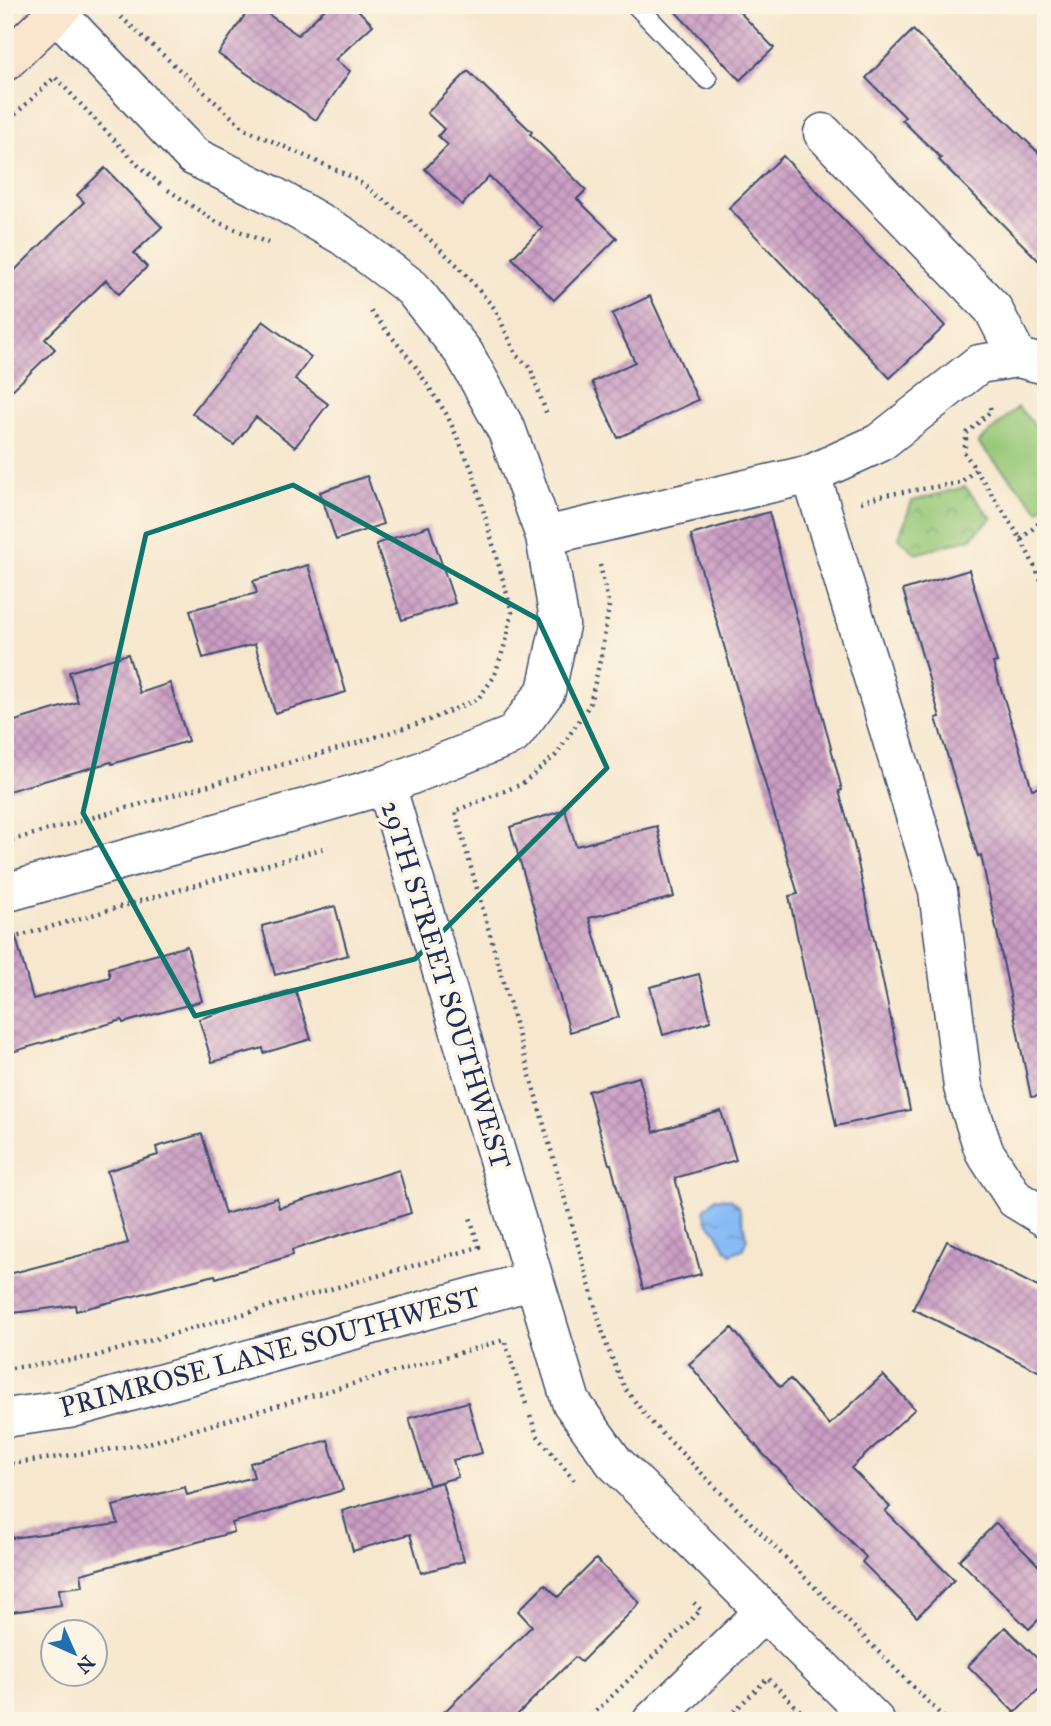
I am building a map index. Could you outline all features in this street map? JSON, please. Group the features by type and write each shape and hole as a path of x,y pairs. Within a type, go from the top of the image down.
{"main road":[{"path":"5,62 60,9"}],"street":[{"name":"29TH STREET SOUTHWEST","path":"60,9 193,156 270,194 343,236 412,288 464,353 507,431 545,536 560,625 546,691 513,735 386,785 571,1402 614,1462 875,1721"},
{"path":"823,133 993,309 1032,361"},
{"path":"545,536 811,474 879,443 979,364 1032,361"},
{"path":"811,474 938,891 963,1087 985,1151 1015,1199 1046,1218"},
{"path":"5,893 386,785"},
{"name":"PRIMROSE LANE SOUTHWEST","path":"5,1418 69,1409 534,1280"},
{"path":"652,1721 764,1612"}],"lane":[{"path":"636,5 707,79"}],"path":[{"path":"5,124 55,77 138,165 171,194 215,220 270,243"},
{"path":"5,842 325,753 429,720 478,699 494,677 512,612 472,470 447,415 413,363 366,306"},
{"path":"823,513 884,495 960,483 975,470"},
{"path":"1021,539 1046,517"},
{"path":"598,556 609,606 590,704 556,755 522,784 455,811 606,1344 624,1387 649,1420 947,1721"},
{"path":"5,940 337,844"},
{"path":"5,1369 92,1357 479,1247 467,1208"},
{"path":"5,1465 145,1444 504,1340 537,1435 577,1483"},
{"path":"586,1721 701,1610 691,1600"},
{"path":"724,1721 768,1678 810,1721"}],"highlighted area":[{"path":"293,485 538,619 607,768 415,959 195,1016 83,813 146,534"}],"green space":[{"path":"1018,407 1046,438 1046,504 1039,510 978,443"},
{"path":"965,487 992,518 971,538 916,554 899,538 912,501"}],"water":[{"path":"716,1198 731,1199 739,1207 747,1238 743,1249 731,1254 705,1216 704,1210"}],"building":[{"path":"252,5 298,35 329,5 353,5 373,25 335,60 350,71 316,120 218,54"},
{"path":"669,5 733,5 774,48 740,80"},
{"path":"913,30 1046,160 1046,268 939,160 941,158 902,120 905,117 866,78"},
{"path":"468,71 532,132 530,134 586,190 577,199 617,238 554,300 512,258 542,228 489,176 462,205 425,169 448,145 438,136 444,129 427,113"},
{"path":"783,156 945,326 890,378 729,208"},
{"path":"105,168 162,227 134,253 147,267 119,294 106,280 45,339 55,349 5,397 5,280 84,202 77,195"},
{"path":"650,296 698,400 618,438 592,382 635,362 612,314"},
{"path":"263,321 311,357 295,379 328,404 295,447 256,417 234,445 192,413"},
{"path":"367,476 383,524 336,540 320,492"},
{"path":"769,512 842,790 839,791 854,844 910,1110 836,1126 789,896 798,894 691,535"},
{"path":"429,526 455,603 402,620 376,544"},
{"path":"308,565 346,692 275,713 255,644 203,658 190,610 257,593 253,581"},
{"path":"969,570 997,662 993,663 1032,789 1046,785 1046,1095 1031,1097 981,855 978,856 936,718 940,717 903,590"},
{"path":"128,654 140,693 170,683 188,741 5,792 5,724 78,702 69,672"},
{"path":"565,810 576,846 657,826 674,897 589,918 619,1017 570,1032 510,827"},
{"path":"335,906 348,955 275,975 262,926"},
{"path":"15,934 33,999 110,977 108,968 187,946 202,1001 123,1023 122,1020 5,1054 5,936"},
{"path":"699,974 711,1021 663,1035 650,987"},
{"path":"295,989 311,1039 264,1053 263,1048 212,1062 199,1019"},
{"path":"639,1077 654,1132 721,1111 736,1160 675,1178 701,1274 643,1289 611,1164 588,1091"},
{"path":"202,1134 225,1214 277,1198 279,1208 399,1170 411,1213 292,1250 293,1255 216,1278 215,1275 76,1311 75,1305 5,1314 5,1275 128,1243 107,1171 158,1155 156,1147"},
{"path":"947,1241 1046,1291 1046,1375 913,1309"},
{"path":"732,1328 780,1387 790,1379 829,1425 883,1375 915,1409 851,1468 890,1507 885,1511 954,1580 917,1617 862,1562 866,1557 762,1453 689,1364"},
{"path":"468,1402 482,1453 453,1460 458,1477 429,1485 409,1418"},
{"path":"328,1440 343,1490 232,1523 234,1532 81,1574 83,1586 59,1589 61,1605 11,1612 8,1593 5,1593 5,1539 118,1524 113,1506 185,1487 187,1495 254,1477 250,1463"},
{"path":"442,1482 464,1561 421,1573 410,1534 353,1551 342,1511"},
{"path":"996,1523 1046,1573 1046,1612 1029,1629 959,1560"},
{"path":"596,1559 640,1603 581,1662 575,1657 511,1721 435,1721 532,1626 518,1611 545,1584 558,1597"},
{"path":"1005,1627 1046,1667 1046,1682 1015,1713 968,1666"}]}
